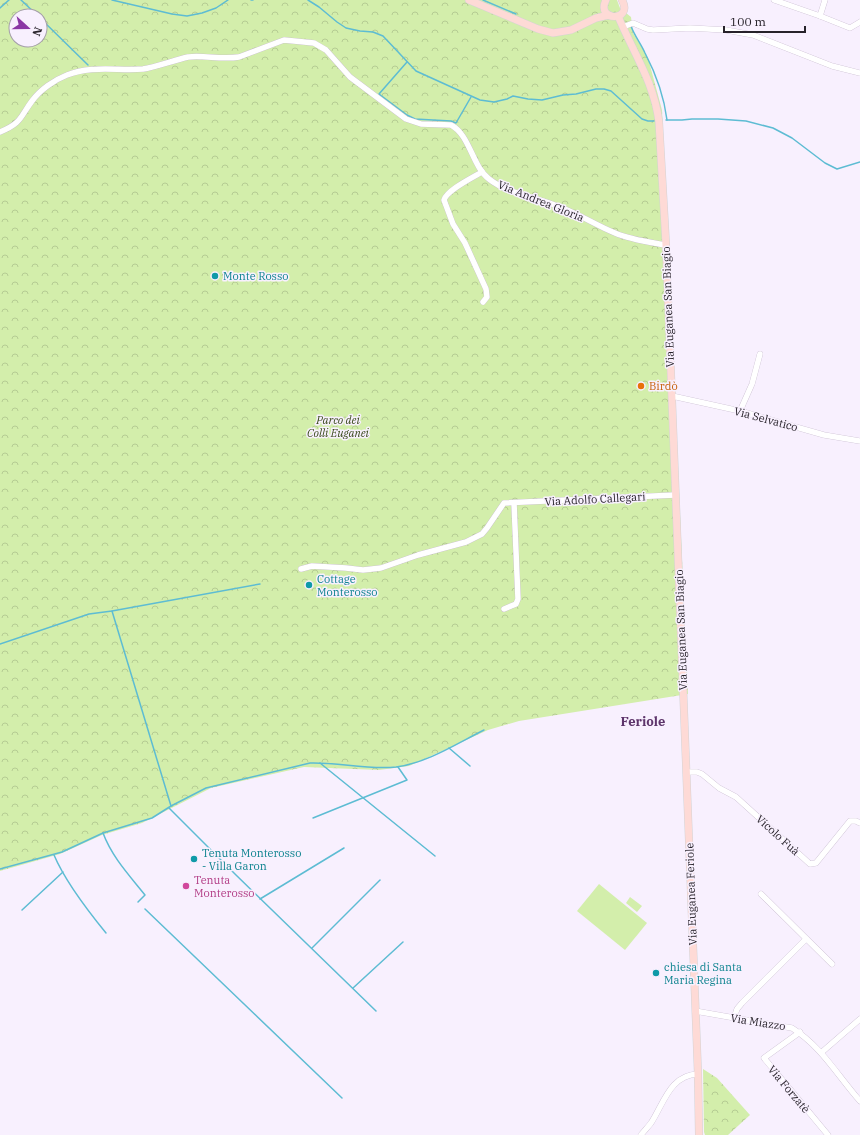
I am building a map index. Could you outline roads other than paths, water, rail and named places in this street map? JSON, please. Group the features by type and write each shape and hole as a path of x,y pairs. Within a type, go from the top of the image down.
{"main road":[{"path":"469,0 538,29 553,33 571,30 596,18 608,15 614,17 618,16 625,8 622,0"},
{"path":"596,18 604,8 606,0"},
{"path":"604,8 608,15"},
{"name":"Via Euganea San Biagio","path":"618,16 647,75 657,110 666,245 685,725"},
{"name":"Via Euganea Feriole","path":"685,725 699,1135"}],"street":[{"path":"774,0 850,28 860,22"},
{"path":"820,16 825,0"},
{"path":"623,26 633,23 653,30 690,28 726,30 753,35 832,66 860,73"},
{"path":"0,132 11,127 20,120 33,100 41,92 66,76 76,72 144,68 188,57 232,58 277,42 291,40 314,44 324,48 350,76 410,121 421,124 455,127 462,135 482,172 450,192 445,196 444,200 453,224 465,243 486,289 487,297 483,302"},
{"name":"Via Andrea Gloria","path":"482,172 497,185 557,205 617,234 666,245"},
{"path":"740,411 753,378 760,354"},
{"name":"Via Selvatico","path":"672,396 740,411 824,435 860,441"},
{"name":"Via Adolfo Callegari","path":"301,569 312,566 363,570 381,568 466,542 482,534 504,503 675,495"},
{"path":"504,609 516,604 518,599 514,503"},
{"name":"Vicolo Fuà","path":"686,772 697,772 702,774 719,788 736,797 810,864 816,863 850,821 856,820 860,823"},
{"path":"761,894 832,964"},
{"path":"734,1018 736,1009 806,939"},
{"name":"Via Miazzo","path":"695,1011 792,1028 800,1032 822,1052 860,1100"},
{"path":"822,1052 860,1019"},
{"name":"Via Forzatè","path":"800,1032 764,1058 828,1135"},
{"path":"641,1135 651,1122 664,1097 672,1087 680,1079 688,1075 698,1074"}],"waterway":[{"path":"0,8 9,0"},
{"path":"21,0 30,8"},
{"path":"112,0 187,16 216,8 228,0"},
{"path":"308,0 346,28 373,32 383,36 416,71 480,100 494,102 513,96 542,100 596,89 604,89 611,91 642,119 654,121"},
{"path":"483,0 516,14"},
{"path":"48,26 88,65"},
{"path":"631,26 656,77 662,94 667,120"},
{"path":"407,62 379,94 407,115 415,119 451,121 456,123 471,97"},
{"path":"666,120 718,119 746,121 773,128 792,138 825,163 837,169 860,162"},
{"path":"0,644 89,614 260,584"},
{"path":"112,611 171,806"},
{"path":"0,869 62,852 103,833 152,818 171,806 206,788 310,763 374,768 408,765 419,762 441,752 484,730"},
{"path":"449,748 470,766"},
{"path":"320,763 435,856"},
{"path":"313,818 407,780 398,767"},
{"path":"169,808 376,1011"},
{"path":"103,833 116,858 145,895 138,902"},
{"path":"260,899 344,848"},
{"path":"54,855 71,885 106,933"},
{"path":"22,910 63,872"},
{"path":"312,948 380,880"},
{"path":"145,909 342,1098"},
{"path":"353,988 403,942"}],"place":[{"name":"Monte Rosso","path":"215,276"},
{"name":"Birdò","path":"641,386"},
{"name":"Cottage Monterosso","path":"309,585"},
{"name":"Tenuta Monterosso - Villa Garon","path":"194,859"},
{"name":"Tenuta Monterosso","path":"186,886"},
{"name":"chiesa di Santa Maria Regina","path":"656,973"}],"district":[{"name":"Feriole","path":"643,721"}],"park label":[{"name":"Parco dei Colli Euganei","path":"338,426"}]}
